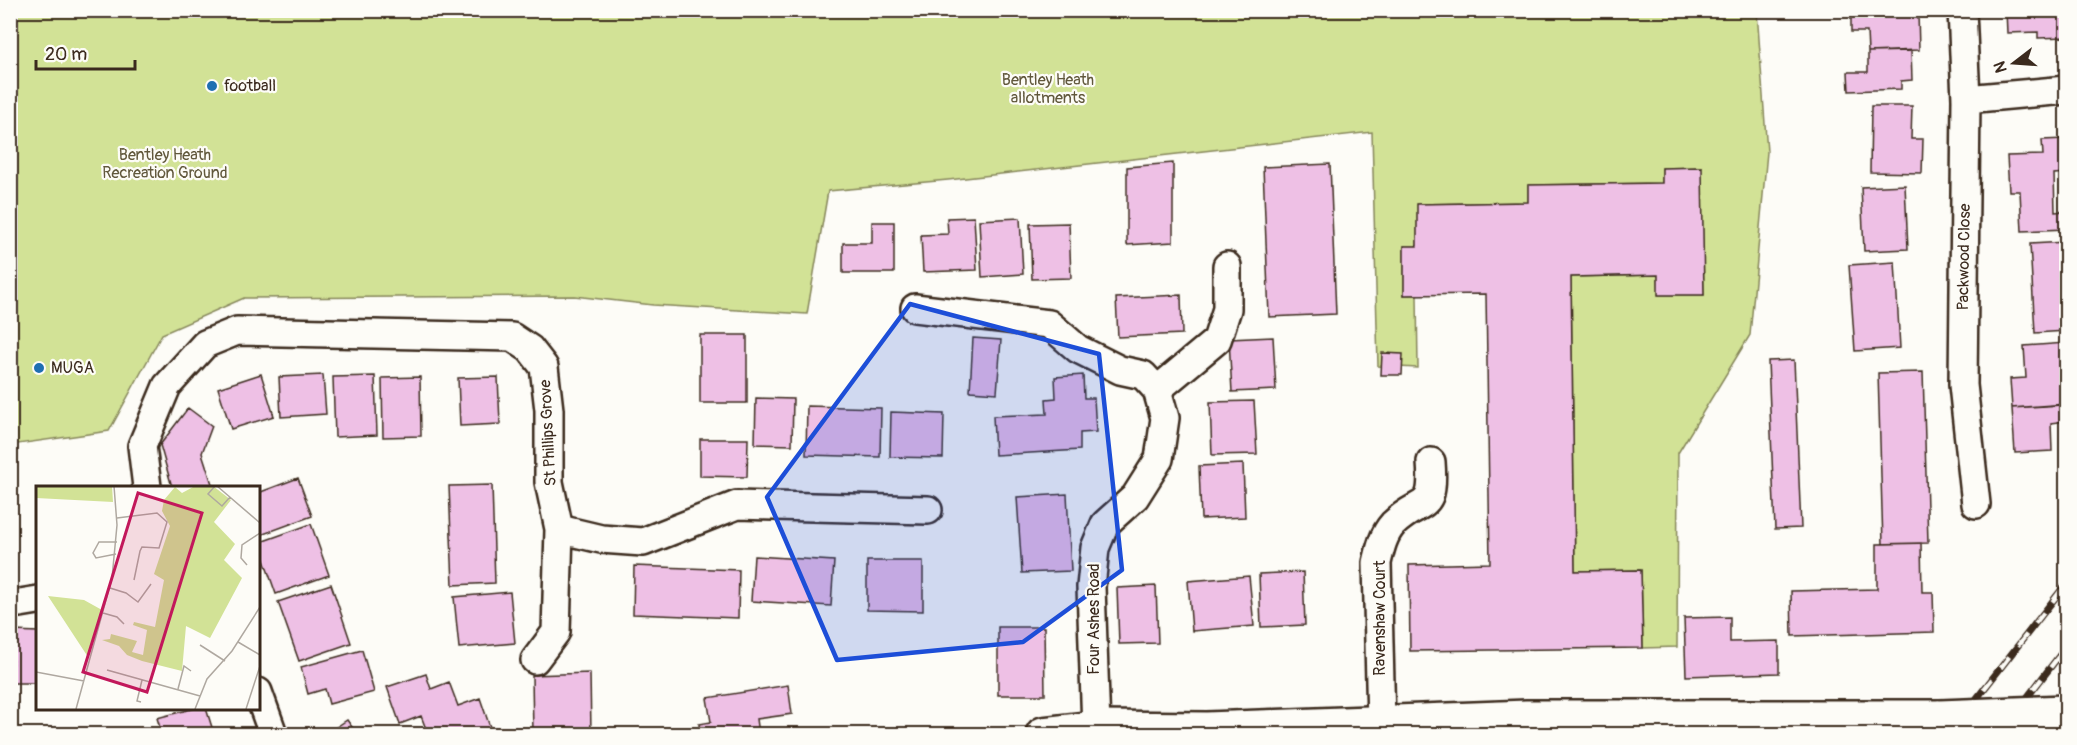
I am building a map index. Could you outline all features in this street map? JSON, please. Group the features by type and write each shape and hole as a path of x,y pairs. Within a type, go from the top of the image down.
{"street":[{"name":"Packwood Close","path":"1962,10 1966,99 1963,384 1976,504"},
{"path":"1966,99 2067,90"},
{"path":"915,308 1049,324 1078,349 1120,370 1143,375 1157,390 1217,340 1227,309 1227,266"},
{"name":"St Phillips Grove","path":"147,486 142,446 168,386 205,344 237,331 512,337 530,348 544,367 549,410 549,482 559,528 556,632 535,660"},
{"name":"Four Ashes Road","path":"1096,728 1090,587 1095,548 1105,524 1135,497 1159,459 1165,418 1157,390"},
{"name":"Ravenshaw Court","path":"1381,723 1377,563 1383,539 1392,525 1420,506 1430,495 1431,462"},
{"path":"559,528 601,538 643,542 737,506 928,510"},
{"path":"260,698 273,735"},
{"path":"1043,735 1096,728 1207,729 1527,717 1940,717 2067,712"}],"highlighted area":[{"path":"910,304 1099,354 1122,570 1023,642 837,660 767,497"}],"green space":[{"name":"Bentley Heath Recreation Ground","path":"10,11 1757,11 1767,152 1750,335 1678,453 1677,647 1643,648 1641,570 1575,571 1571,277 1658,275 1659,295 1704,295 1701,167 1662,168 1662,183 1528,185 1528,202 1418,204 1417,246 1404,246 1404,295 1417,295 1418,368 1378,366 1372,132 948,180 828,191 807,314 653,305 574,296 244,298 162,334 109,431 11,445"}],"building":[{"path":"2006,10 2051,10 2051,17 2066,17 2066,37 2038,38 2038,32 2007,33"},
{"path":"1918,13 1919,50 1868,52 1867,32 1851,32 1851,16"},
{"path":"1911,51 1912,80 1901,81 1901,89 1849,91 1848,72 1868,72 1868,52"},
{"path":"1871,106 1912,106 1911,139 1923,139 1922,173 1870,172"},
{"path":"2066,139 2066,173 2054,174 2055,212 2066,211 2066,229 2022,231 2020,191 2009,191 2007,156 2043,155 2042,140"},
{"path":"1173,163 1173,242 1127,245 1127,167"},
{"path":"1330,164 1336,314 1269,317 1263,167"},
{"path":"1702,167 1704,295 1658,295 1658,275 1571,277 1575,571 1641,570 1643,648 1410,651 1409,565 1490,563 1486,294 1404,295 1404,246 1417,246 1417,204 1528,202 1528,185 1662,183 1662,168"},
{"path":"1905,185 1908,249 1864,251 1861,187"},
{"path":"974,217 977,270 923,272 921,235 948,234 947,218"},
{"path":"1020,218 1023,274 982,277 979,220"},
{"path":"872,222 894,222 894,273 843,273 843,243 872,243"},
{"path":"1069,223 1071,278 1032,279 1030,224"},
{"path":"2066,242 2066,331 2035,333 2030,244"},
{"path":"1895,262 1900,348 1855,351 1849,265"},
{"path":"1181,295 1182,334 1118,337 1116,298"},
{"path":"700,335 747,335 747,403 700,403"},
{"path":"1273,337 1276,390 1232,392 1229,339"},
{"path":"973,338 1001,340 997,393 970,391"},
{"path":"2066,343 2066,378 2060,378 2061,405 2012,408 2010,379 2026,378 2024,346"},
{"path":"1382,353 1403,354 1402,375 1381,375"},
{"path":"1794,360 1801,528 1775,529 1768,361"},
{"path":"1923,372 1928,543 1883,544 1878,373"},
{"path":"261,374 274,416 231,429 218,388"},
{"path":"323,375 326,414 281,417 279,377"},
{"path":"1083,375 1084,398 1094,398 1096,432 1080,433 1080,450 995,455 993,416 1047,414 1046,399 1056,398 1055,377"},
{"path":"375,376 377,435 335,437 333,377"},
{"path":"420,377 421,436 383,437 382,378"},
{"path":"498,377 500,424 460,426 458,378"},
{"path":"756,398 793,399 792,445 755,444"},
{"path":"1254,401 1257,454 1212,455 1210,402"},
{"path":"2066,404 2066,421 2051,423 2052,451 2015,453 2012,408"},
{"path":"807,406 881,408 880,457 806,455"},
{"path":"188,408 212,426 202,453 213,486 172,486 160,445"},
{"path":"891,412 944,414 943,458 890,457"},
{"path":"700,439 748,439 747,477 700,476"},
{"path":"1243,464 1245,517 1201,519 1199,466"},
{"path":"298,478 312,516 260,535 260,492"},
{"path":"492,485 495,583 453,585 449,486"},
{"path":"1067,494 1071,571 1022,573 1017,497"},
{"path":"311,524 329,575 276,594 260,549 260,542"},
{"path":"1921,543 1922,592 1933,592 1934,632 1792,636 1791,591 1877,589 1877,544"},
{"path":"754,556 834,561 831,606 751,601"},
{"path":"867,561 923,561 923,611 867,610"},
{"path":"634,566 739,570 738,618 633,614"},
{"path":"1303,572 1305,625 1261,627 1259,574"},
{"path":"1249,576 1254,626 1192,631 1188,581"},
{"path":"331,584 351,643 299,661 278,602"},
{"path":"1156,586 1158,643 1119,644 1117,588"},
{"path":"510,592 515,643 459,648 454,597"},
{"path":"1730,617 1730,642 1779,641 1779,673 1686,676 1684,618"},
{"path":"998,627 1044,627 1045,695 998,695"},
{"path":"13,631 36,632 36,683 12,683"},
{"path":"362,650 374,692 329,704 325,689 308,694 301,667"},
{"path":"590,673 591,734 533,734 532,675"},
{"path":"426,674 431,689 449,682 458,706 480,698 492,733 428,734 421,716 400,724 387,687"},
{"path":"788,685 792,714 757,719 759,734 700,734 699,724 711,722 707,698"},
{"path":"191,709 206,709 214,734 162,734 157,718"},
{"path":"347,720 357,734 326,734"}],"railway":[{"path":"1949,734 2066,584"},
{"path":"1999,734 2066,647"}],"place":[{"name":"football","path":"212,86"},
{"name":"MUGA","path":"39,368"}],"park label":[{"name":"Bentley Heath allotments","path":"1048,89"}]}
